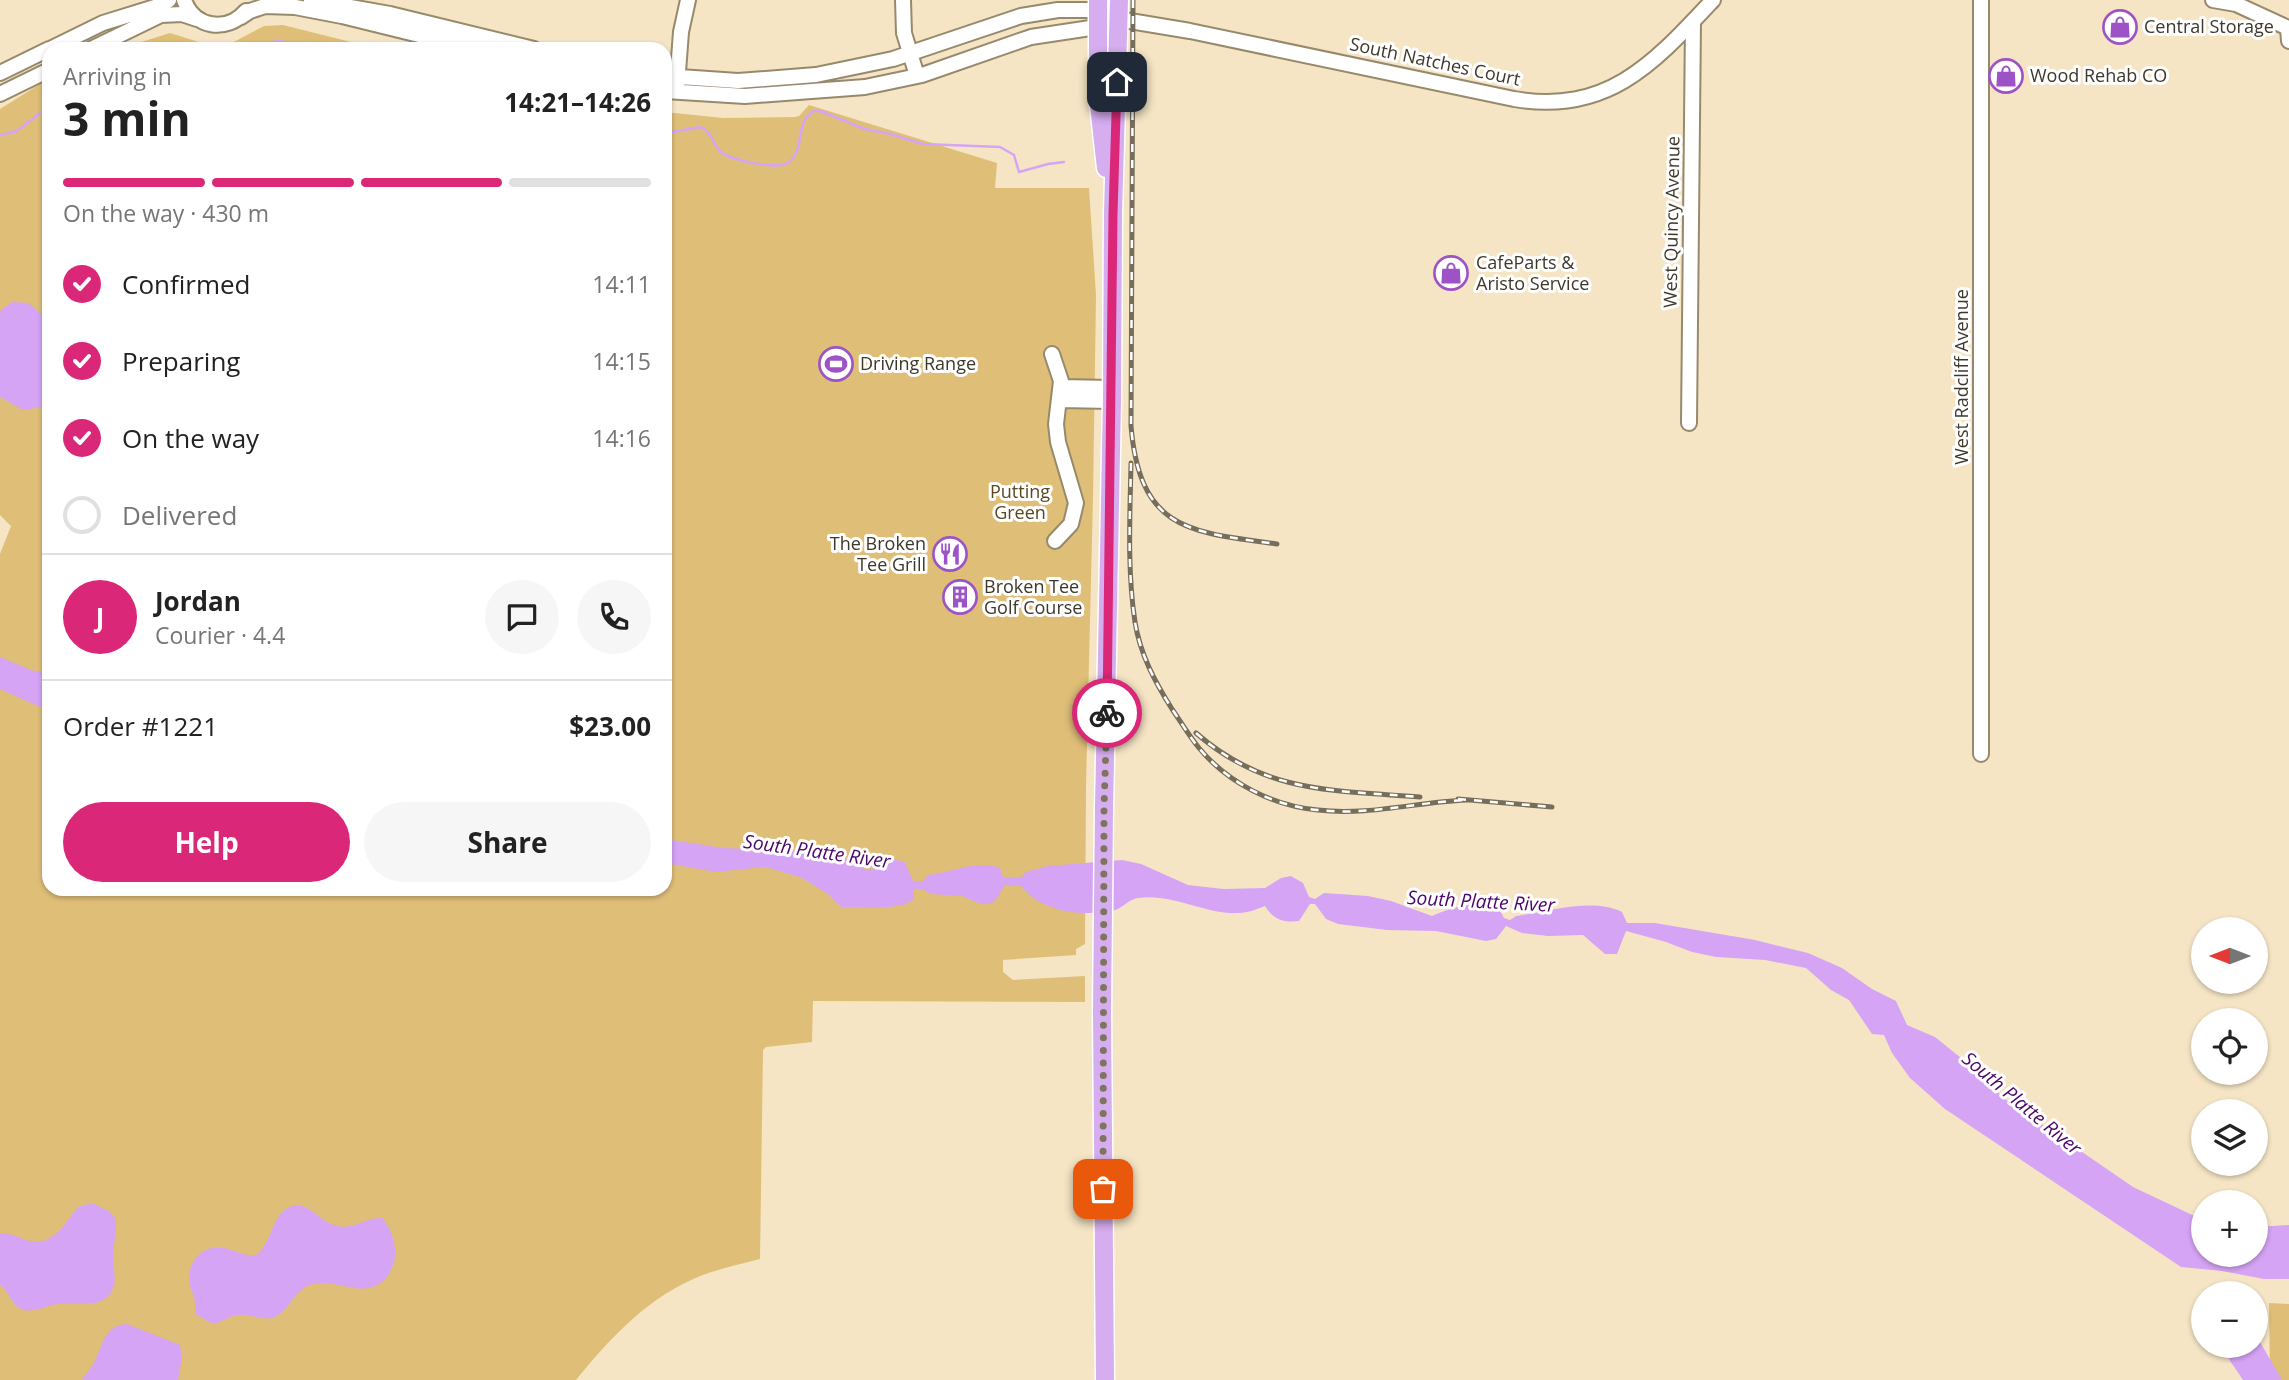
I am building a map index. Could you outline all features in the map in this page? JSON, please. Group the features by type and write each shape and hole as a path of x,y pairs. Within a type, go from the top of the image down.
{"main road":[{"path":"1105,1380 1104,834 1113,214 1119,0"},
{"path":"1098,12 1098,96 1113,214"}],"street":[{"path":"64,42 148,0"},
{"path":"114,19 169,0"},
{"path":"184,0 197,19"},
{"path":"241,17 252,0"},
{"path":"311,0 390,14 505,42"},
{"path":"672,79 688,0"},
{"path":"903,0 903,26 917,76"},
{"name":"South Natches Court","path":"1098,12 1118,19 1546,103 1588,97 1620,84 1641,70 1713,0"},
{"name":"West Radcliff Avenue","path":"1981,0 1981,754"},
{"path":"2213,0 2236,4 2288,34"},
{"path":"107,42 161,16 175,13 222,26 265,6 295,7 342,16 448,42"},
{"path":"672,84 794,78 857,68 909,54 1021,16 1058,10 1098,12"},
{"path":"672,84 732,96 865,87 917,76 1098,12"},
{"name":"West Quincy Avenue","path":"1689,423 1693,21"},
{"path":"0,73 42,52"},
{"path":"0,94 42,73"},
{"path":"1052,354 1059,374 1060,394 1056,424 1058,442 1074,492 1076,508 1071,524 1055,541"},
{"path":"1060,394 1112,394"}],"green space":[{"path":"283,25 351,42 234,42 264,26"},
{"path":"170,33 199,42 141,42"},
{"name":"Broken Tee Golf Course","path":"40,84 42,896 672,896 672,113 723,118 795,117 809,105 997,163 995,188 1089,188 1096,295 1085,944 1076,949 1076,955 1003,960 1003,972 1013,980 1085,976 1085,1002 813,1001 812,1042 766,1047 763,1050 760,1259 703,1275 666,1294 618,1333 576,1380 0,1380 0,554 11,526 0,515 0,109"},
{"path":"2269,1303 2289,1304 2289,1380 2270,1380"}],"water":[{"path":"13,302 28,303 42,316 42,407 23,410 0,397 0,312"},
{"path":"0,657 42,672 42,708 0,689"},
{"name":"South Platte River","path":"672,840 723,848 820,850 835,853 865,869 879,869 892,859 905,862 913,881 923,881 928,875 973,866 1000,868 1003,877 1021,877 1026,872 1048,866 1122,860 1141,864 1188,885 1223,889 1265,888 1281,878 1291,876 1303,883 1309,897 1315,899 1324,893 1368,896 1432,916 1489,898 1504,918 1510,920 1516,916 1555,909 1597,906 1622,912 1627,923 1655,923 1755,940 1808,953 1842,968 1872,989 1896,1001 1907,1025 1935,1037 2005,1099 2133,1187 2191,1214 2191,1267 2268,1267 2268,1226 2289,1225 2289,1279 2264,1279 2181,1267 1945,1109 1910,1078 1892,1053 1884,1035 1872,1034 1849,1000 1831,990 1806,968 1765,960 1716,957 1626,931 1617,954 1605,954 1583,935 1548,936 1522,933 1506,926 1496,939 1486,941 1436,931 1387,930 1338,924 1326,919 1315,904 1310,904 1299,921 1283,921 1271,914 1265,906 1246,912 1227,913 1151,897 1135,899 1115,910 1077,913 1040,902 1021,886 1004,886 991,904 981,904 962,896 931,894 923,889 914,889 914,899 900,905 879,908 841,907 828,894 800,877 765,867 716,872 672,864"},
{"path":"92,1203 109,1211 116,1220 113,1258 115,1282 111,1293 105,1299 91,1304 58,1304 30,1310 17,1307 0,1285 0,1234 10,1234 35,1242 43,1241 57,1233 78,1207"},
{"path":"297,1205 327,1222 343,1227 382,1218 395,1246 394,1262 387,1277 369,1288 320,1283 310,1285 300,1291 285,1310 270,1318 238,1315 213,1324 195,1314 189,1274 198,1255 216,1247 256,1255 267,1242 277,1219 288,1208"},
{"path":"127,1324 180,1345 182,1356 178,1380 82,1380 94,1363 109,1332"},
{"path":"2268,1356 2282,1380 2243,1380 2228,1358 2268,1358"}],"waterway":[{"path":"0,135 17,131 42,111"},
{"path":"672,132 700,127 708,132 718,149 726,155 755,163 784,164 794,156 808,116 814,111 820,111 865,129 923,144 1000,147 1014,155 1019,172 1064,162"}],"railway":[{"path":"1133,0 1131,426 1136,460 1145,487 1158,506 1174,520 1218,535 1277,544"},
{"path":"1131,463 1130,563 1137,634 1160,689 1192,739 1211,761 1252,791 1301,808 1355,811 1466,800"},
{"path":"1196,733 1248,768 1275,778 1329,790 1420,797"},
{"path":"1458,799 1552,807"}],"way so far":[{"path":"1103,1189 1102,1012 1107,713"}],"place":[{"name":"Central Storage","path":"2120,27"},
{"name":"Wood Rehab CO","path":"2006,76"},
{"name":"CafeParts & Aristo Service","path":"1451,273"},
{"name":"Driving Range","path":"836,364"},
{"name":"The Broken Tee Grill","path":"950,554"},
{"name":"Broken Tee Golf Course","path":"960,597"}],"route":[{"path":"1107,713 1117,82"}],"park label":[{"name":"Putting Green","path":"1020,502"}]}
